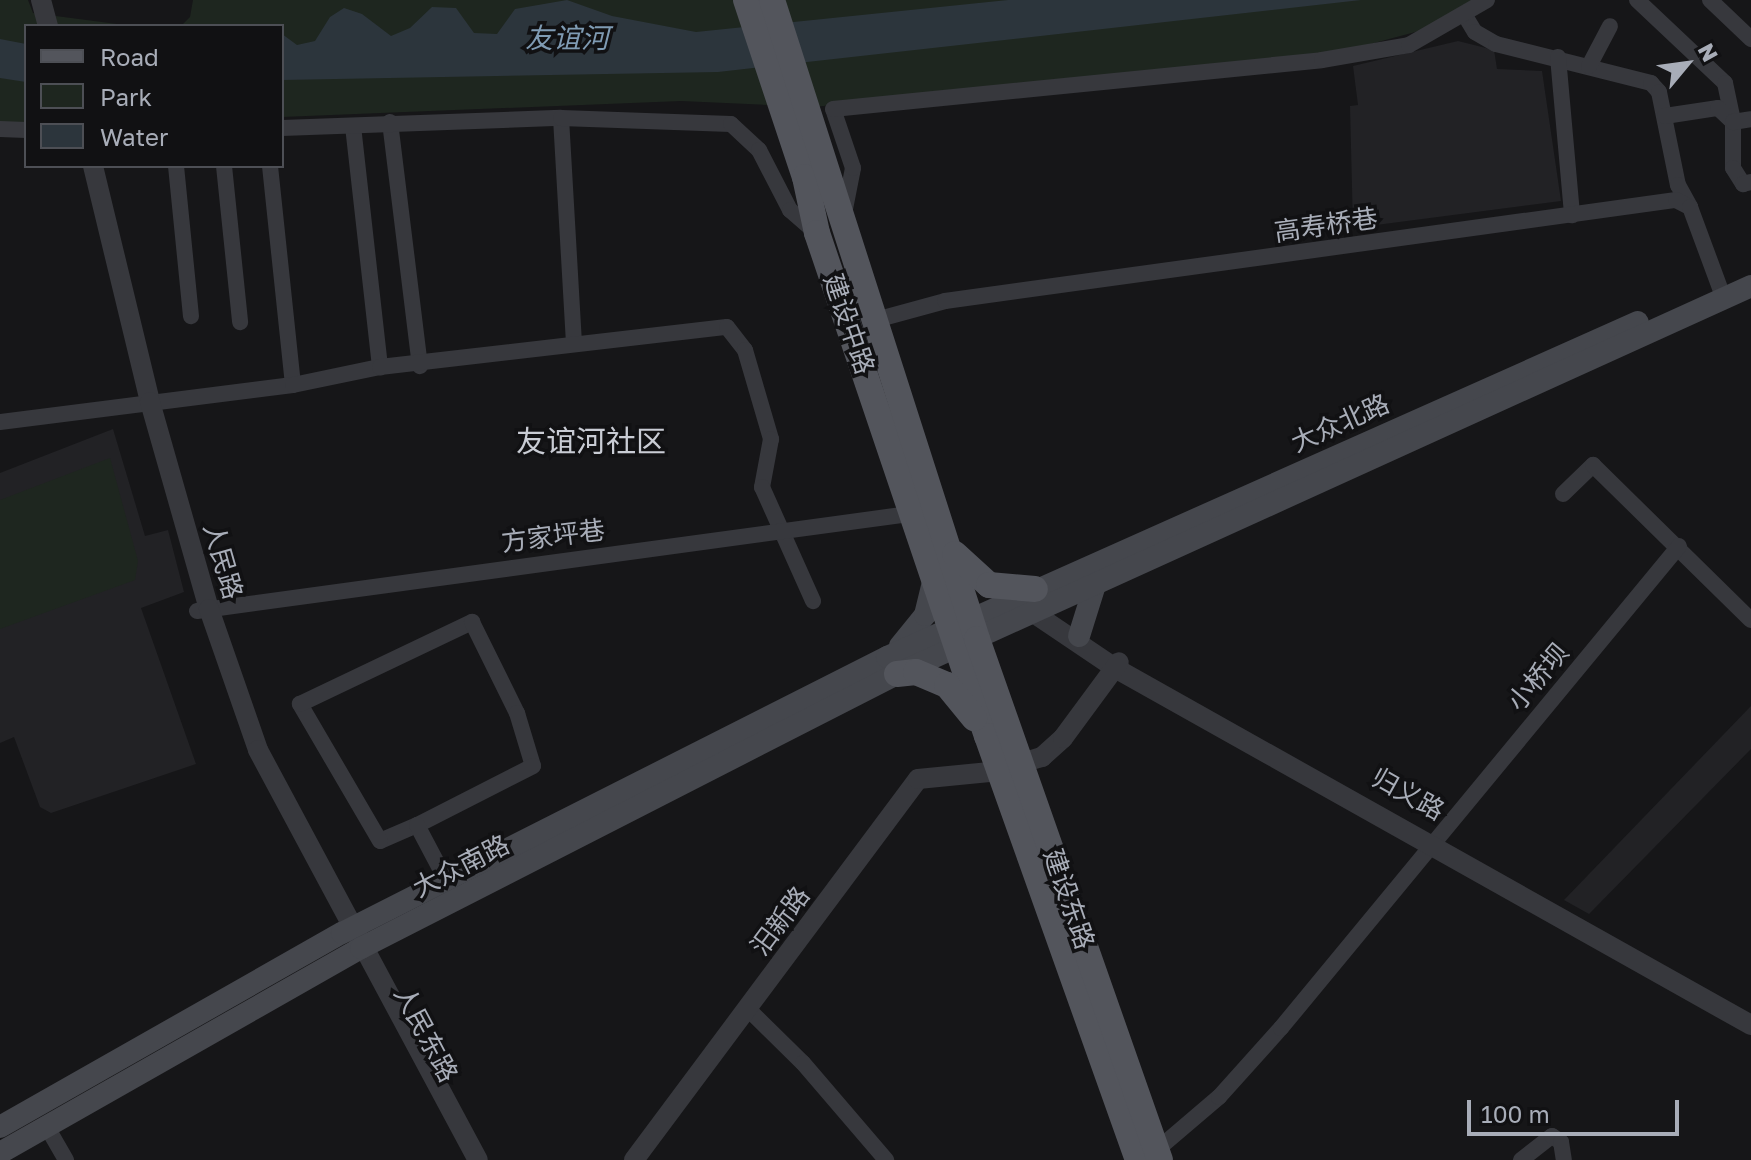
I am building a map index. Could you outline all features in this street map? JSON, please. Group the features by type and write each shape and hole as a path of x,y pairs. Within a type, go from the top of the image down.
{"main road":[{"name":"建设中路","path":"746,0 817,172 842,223 872,321 952,550 964,633"},
{"name":"建设中路","path":"772,0 817,172 817,233 935,572 964,633"},
{"name":"大众北路","path":"1038,604 1094,588 1722,292 1751,272"},
{"name":"大众北路","path":"964,633 1038,604 1722,292 1751,286"},
{"path":"952,550 977,579 1038,604"},
{"path":"935,572 925,615 892,666 947,685 987,736"},
{"path":"1079,636 1094,588"},
{"name":"大众南路","path":"0,1153 352,941 446,880 964,633"},
{"name":"建设东路","path":"964,633 987,736 1011,767"},
{"name":"建设东路","path":"964,633 1149,1158"},
{"name":"大众南路","path":"0,1127 352,941 892,666"}],"street":[{"path":"41,0 52,24"},
{"path":"52,0 52,24"},
{"path":"842,223 853,168 833,109 1322,60 1409,45 1487,0"},
{"path":"1637,0 1725,83 1733,122 1733,168 1743,184 1751,182"},
{"path":"1710,0 1751,39"},
{"path":"1464,14 1475,32 1496,44 1558,57 1651,83 1659,92 1678,185 1690,207 1722,292"},
{"path":"1589,66 1610,26"},
{"path":"1558,57 1572,215"},
{"path":"1665,116 1718,108 1733,122"},
{"path":"561,118 574,344"},
{"path":"284,128 561,118 731,124 759,150 790,210 817,233"},
{"path":"1733,122 1751,119"},
{"path":"390,122 420,366"},
{"path":"353,126 380,367"},
{"path":"0,129 24,130"},
{"name":"人民路","path":"81,168 203,610 248,754 352,941"},
{"name":"人民路","path":"93,168 144,403"},
{"path":"176,168 191,316"},
{"path":"224,168 240,322"},
{"path":"270,168 293,385"},
{"name":"高寿桥巷","path":"872,321 945,301 1676,200 1690,207"},
{"path":"0,422 293,385 380,367 420,366 574,344 727,327 745,350 771,439 762,487 780,534 813,601"},
{"path":"1563,494 1593,465 1679,546 1751,620"},
{"name":"方家坪巷","path":"203,610 491,568 780,534 916,513"},
{"name":"小桥坝","path":"1149,1158 1210,1106 1281,1028 1431,841 1679,546"},
{"path":"1038,604 1117,665 1751,1025"},
{"path":"1038,604 1117,665"},
{"path":"472,622 517,713 533,766 417,825 380,841 300,704 472,622"},
{"path":"1011,767 1042,757 1063,738 1117,665"},
{"name":"汨新路","path":"634,1160 751,1012 918,779 1011,767"},
{"path":"417,825 446,880"},
{"name":"归义路","path":"1431,841 1751,1016"},
{"name":"人民东路","path":"352,941 464,1160"},
{"name":"人民东路","path":"352,941 478,1160"},
{"path":"648,1160 751,1012 803,1063 886,1160"},
{"path":"47,1127 66,1160"},
{"path":"1521,1160 1552,1136 1561,1142 1564,1160"}],"shaded area":[{"path":"1458,41 1494,50 1497,69 1542,71 1561,201 1353,228 1350,106 1358,105 1353,66"},
{"path":"113,429 145,536 168,530 184,592 141,608 196,764 51,813 40,807 14,737 0,743 0,473"},
{"path":"1751,706 1751,749 1589,914 1564,900"}],"green space":[{"path":"0,0 28,0 33,13 117,24 24,24 24,126 0,125"},
{"path":"193,0 1477,0 1419,31 1348,50 814,107 681,101 284,117 284,24 183,24 190,17"},
{"path":"110,458 138,561 135,580 0,629 0,500"}],"water":[{"name":"友谊河","path":"567,0 612,16 696,32 1008,0 1361,0 718,72 284,80 284,35 297,45 315,41 330,17 344,8 362,14 391,36 410,28 432,7 456,8 474,33 497,34 515,9"},
{"path":"0,39 24,44 24,82 0,78"}],"district":[{"name":"友谊河社区","path":"591,441"}]}
